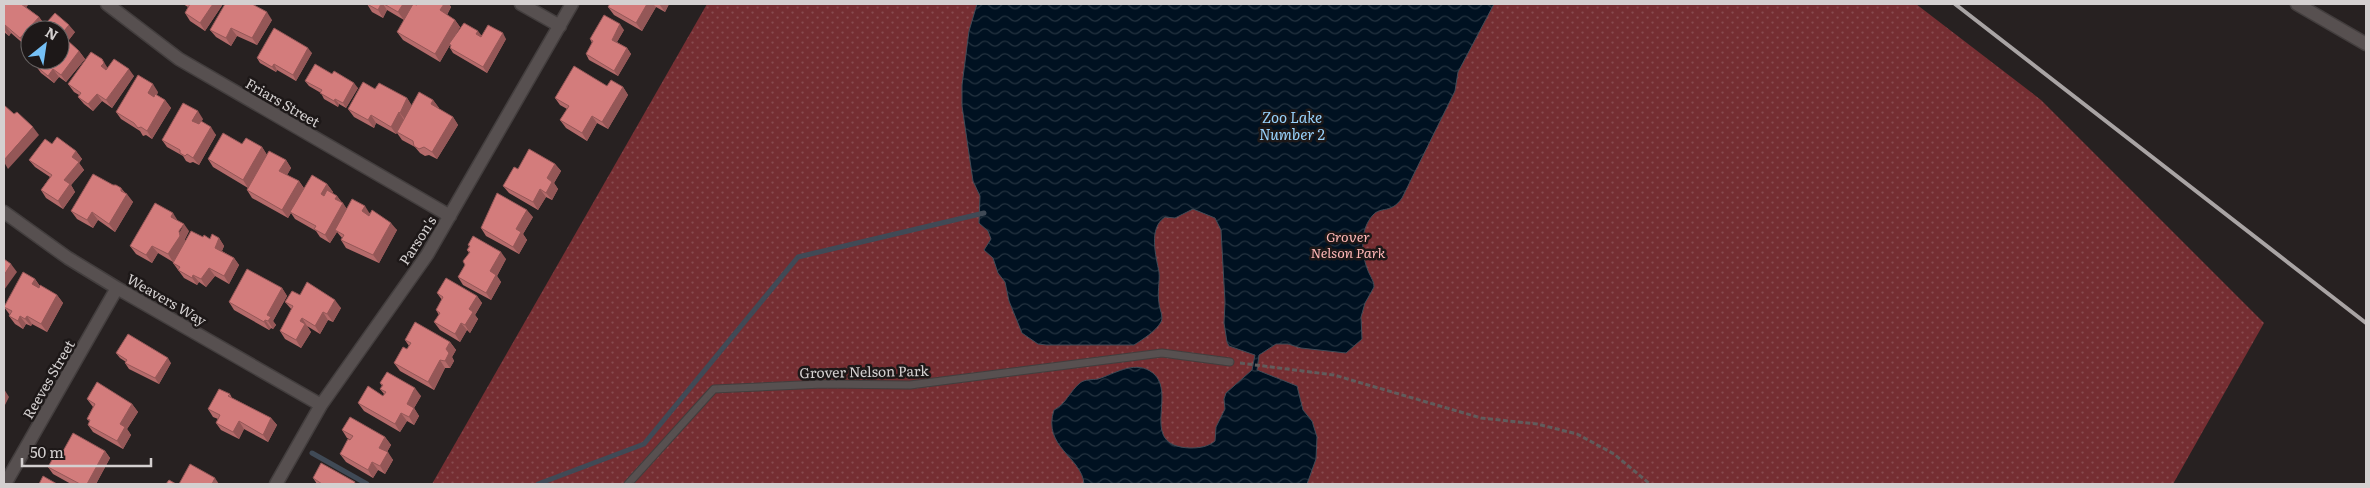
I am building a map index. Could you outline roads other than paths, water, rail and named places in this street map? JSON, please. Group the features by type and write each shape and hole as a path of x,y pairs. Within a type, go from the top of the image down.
{"street":[{"name":"Friars Street","path":"107,4 179,60 450,216"},
{"path":"521,4 560,26"},
{"name":"Parson's","path":"276,484 321,404 427,255 572,4"},
{"path":"2297,4 2366,44"},
{"name":"Weavers Way","path":"4,212 68,258 117,288 321,404"},
{"name":"Reeves Street","path":"5,484 117,288"}],"lane":[{"name":"Grover Nelson Park","path":"628,484 714,389 822,384 910,385 1162,352 1230,362"}],"water":[{"name":"Zoo Lake Number 2","path":"977,4 1494,4 1458,72 1455,91 1402,198 1394,206 1376,212 1366,227 1363,248 1367,268 1374,287 1365,303 1361,317 1362,339 1346,353 1301,348 1288,344 1276,344 1259,355 1257,370 1297,386 1303,410 1312,421 1317,437 1316,459 1307,484 1084,484 1077,466 1058,443 1053,433 1052,423 1054,410 1062,404 1080,383 1130,368 1144,368 1150,371 1158,380 1162,391 1161,428 1165,438 1174,445 1190,448 1200,447 1215,441 1216,427 1225,409 1224,399 1226,393 1252,370 1255,355 1229,346 1227,342 1224,323 1225,302 1221,230 1215,218 1193,209 1175,218 1165,217 1156,228 1154,243 1159,272 1158,299 1162,320 1156,329 1145,338 1134,345 1046,345 1038,344 1022,333 1009,301 1005,282 998,273 993,258 984,250 991,239 988,231 979,223 980,196 973,181 962,106 962,85 969,31"}],"waterway":[{"path":"538,484 644,444 798,257 984,213"},
{"path":"312,453 367,484"}],"railway":[{"path":"1955,4 2366,323"}]}
